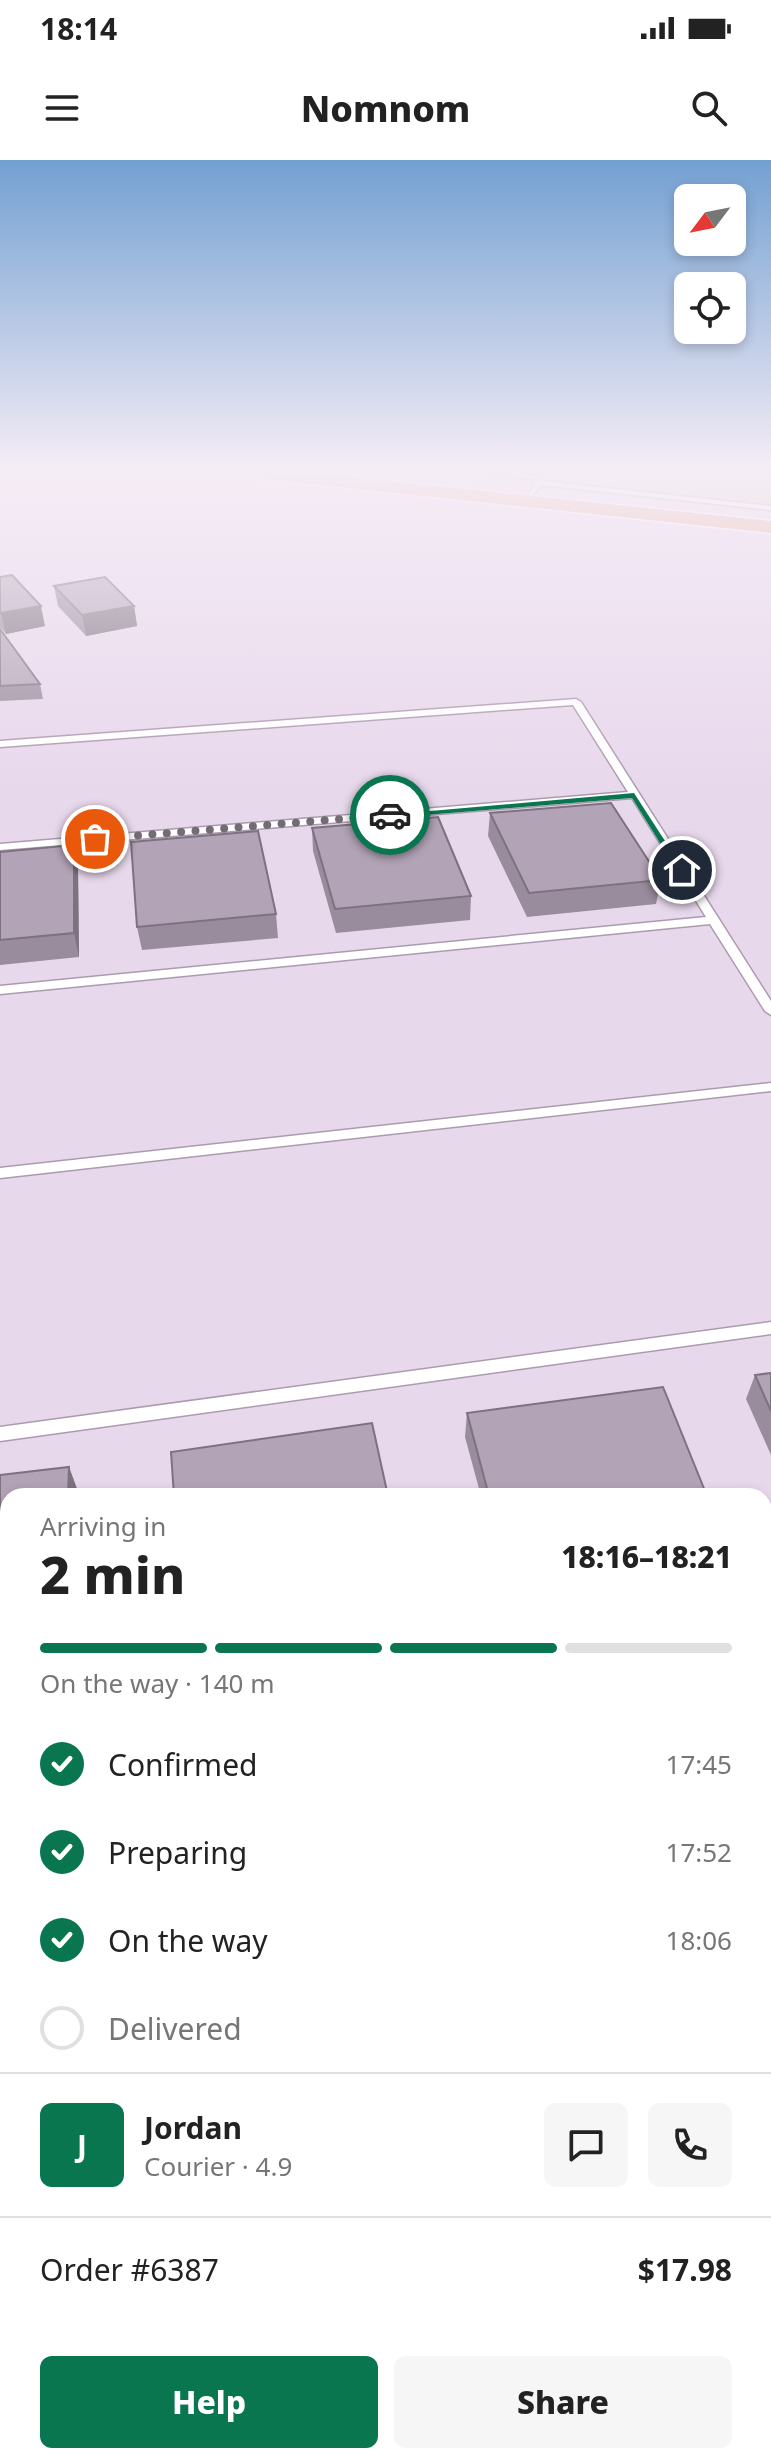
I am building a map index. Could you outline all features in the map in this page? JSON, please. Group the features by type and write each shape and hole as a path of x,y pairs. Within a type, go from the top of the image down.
{"lane":[{"path":"0,744 576,702 771,1011"},
{"path":"0,847 634,795"},
{"path":"0,990 713,920"},
{"path":"0,1173 771,1087"},
{"path":"0,1434 771,1328"}],"building":[{"path":"12,575 41,606 0,612 0,577"},
{"path":"105,577 134,606 82,615 54,586"},
{"path":"0,629 40,684 0,686"},
{"path":"611,803 661,880 529,893 490,813"},
{"path":"438,817 471,896 335,909 312,828"},
{"path":"258,831 276,914 137,927 131,842"},
{"path":"74,845 74,933 0,940 0,852"},
{"path":"771,1373 771,1411 755,1375"},
{"path":"663,1387 704,1488 487,1488 467,1413"},
{"path":"372,1423 386,1488 173,1488 171,1452"},
{"path":"69,1467 68,1488 0,1488 0,1475"}],"way so far":[{"path":"95,839 390,815"}],"route":[{"path":"390,815 634,795 682,870"}]}
